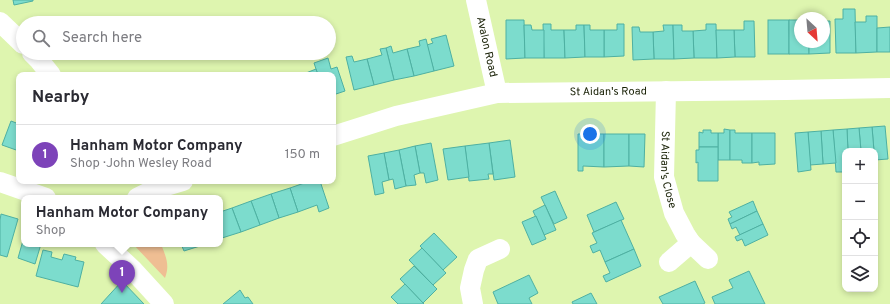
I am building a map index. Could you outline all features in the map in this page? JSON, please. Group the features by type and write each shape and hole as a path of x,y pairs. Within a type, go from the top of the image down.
{"street":[{"name":"Avalon Road","path":"476,0 497,93"},
{"path":"0,22 16,37"},
{"path":"39,60 49,72"},
{"name":"St Aidan's Road","path":"336,135 396,116 497,93 890,88"},
{"name":"St Aidan's Close","path":"666,91 664,176 674,213 691,243 708,260"},
{"path":"0,182 37,195"},
{"path":"145,190 171,184"},
{"path":"669,262 691,243"},
{"path":"108,247 132,269 164,304"},
{"path":"473,304 470,288 478,259 500,249"}],"shaded area":[{"path":"136,247 162,247 167,265 165,278"}],"building":[{"path":"13,0 33,0 33,1 14,5"},
{"path":"843,9 855,9 856,53 836,53 835,19 843,19"},
{"path":"866,16 877,16 877,52 856,53 855,22 866,22"},
{"path":"506,20 524,20 525,58 506,59"},
{"path":"768,20 789,20 789,54 768,54"},
{"path":"789,20 794,20 794,48 809,48 809,54 789,54"},
{"path":"744,21 754,21 755,57 735,57 734,30 744,30"},
{"path":"543,24 551,24 551,30 564,30 565,58 544,58"},
{"path":"617,24 624,24 624,56 604,57 604,30 617,30"},
{"path":"706,24 716,24 717,58 694,58 693,31 706,30"},
{"path":"524,25 531,25 532,30 544,30 544,58 525,58"},
{"path":"576,25 584,25 585,57 565,58 564,30 576,30"},
{"path":"584,25 590,25 590,30 604,30 604,57 585,57"},
{"path":"663,25 673,25 674,59 654,59 653,32 664,31"},
{"path":"673,25 682,25 682,31 693,31 694,58 674,59"},
{"path":"632,27 639,27 640,32 653,32 654,59 633,60"},
{"path":"890,27 890,52 877,52 877,28"},
{"path":"716,30 734,30 735,57 717,58"},
{"path":"446,35 454,66 434,71 427,45 433,43 431,39"},
{"path":"426,39 434,71 414,76 407,49 420,46 419,41"},
{"path":"391,46 393,53 407,49 414,76 394,80 386,48"},
{"path":"386,48 394,80 374,85 367,59 382,55 380,49"},
{"path":"809,48 830,48 830,53 809,54"},
{"path":"352,56 354,62 367,59 374,85 354,90 346,57"},
{"path":"322,60 329,60 331,69 337,67 345,91 336,94 336,72 317,72 314,63"},
{"path":"316,69 317,72 308,72"},
{"path":"11,121 16,123 16,150 2,145"},
{"path":"885,126 888,159 878,160 878,148 874,148 872,127"},
{"path":"872,127 874,148 861,148 859,128"},
{"path":"859,128 861,148 848,148 847,129"},
{"path":"724,129 730,130 730,160 718,160 718,133 724,133"},
{"path":"847,129 848,148 842,148 842,172 836,172 833,130"},
{"path":"703,130 711,130 711,133 718,133 718,147 699,147 699,132 703,133"},
{"path":"730,130 735,130 735,133 752,133 752,163 742,163 742,160 730,160"},
{"path":"833,130 836,163 823,164 821,131"},
{"path":"821,131 823,164 810,165 808,132"},
{"path":"808,132 811,170 798,172 795,133"},
{"path":"752,133 775,133 775,164 759,165 759,162 752,163"},
{"path":"578,134 604,134 604,167 583,166 583,171 578,171"},
{"path":"604,134 629,134 629,166 604,167"},
{"path":"629,134 645,134 644,167 629,166"},
{"path":"510,140 515,177 494,180 489,143"},
{"path":"431,143 438,180 426,183 424,173 420,173 415,146"},
{"path":"489,143 493,174 488,174 489,179 469,181 465,146"},
{"path":"415,146 420,173 414,175 416,185 406,186 399,150"},
{"path":"465,146 469,177 448,180 443,149"},
{"path":"699,147 718,147 718,181 698,181 698,162 696,163 696,150 699,150"},
{"path":"399,150 406,186 395,189 393,179 389,180 384,153"},
{"path":"384,153 389,180 382,182 384,193 375,195 368,156"},
{"path":"301,184 321,184 329,208 319,212 317,205 298,212 290,188"},
{"path":"290,188 298,212 279,218 271,194"},
{"path":"555,191 567,218 554,224 541,197"},
{"path":"271,194 279,218 260,225 251,201"},
{"path":"251,201 260,225 241,232 232,208"},
{"path":"753,201 757,211 730,224 728,219 732,217 729,212"},
{"path":"616,202 624,219 594,232 587,215"},
{"path":"545,205 556,230 544,235 533,211"},
{"path":"232,208 241,232 223,238 223,211"},
{"path":"757,211 763,224 740,235 736,227 732,229 730,224"},
{"path":"1,214 18,219 7,257 0,255"},
{"path":"536,216 546,239 532,245 522,222"},
{"path":"621,220 634,249 605,262 600,250 593,253 590,246 597,243 592,233"},
{"path":"763,224 768,235 745,246 742,239 737,241 735,237"},
{"path":"434,233 457,257 443,270 420,246"},
{"path":"21,247 40,247 35,264 18,258"},
{"path":"182,247 197,247 184,251"},
{"path":"422,248 446,273 433,285 409,260"},
{"path":"634,249 641,266 606,282 603,276 610,273 605,262"},
{"path":"43,250 52,252 51,257 62,260 64,254 76,257 75,260 84,262 78,287 36,276"},
{"path":"414,266 437,289 423,303 400,279"},
{"path":"749,271 765,304 715,304 712,297 733,288 729,280"},
{"path":"529,275 538,293 529,298 532,304 498,304 493,292"},
{"path":"122,281 144,304 101,304"},
{"path":"695,281 705,303 663,304 659,297"},
{"path":"405,284 424,304 398,304 391,297"},
{"path":"240,290 245,298 248,297 253,304 223,304"},
{"path":"591,293 597,304 573,304 572,302"}],"place":[{"name":"Hanham Motor Company","path":"122,293"}]}
